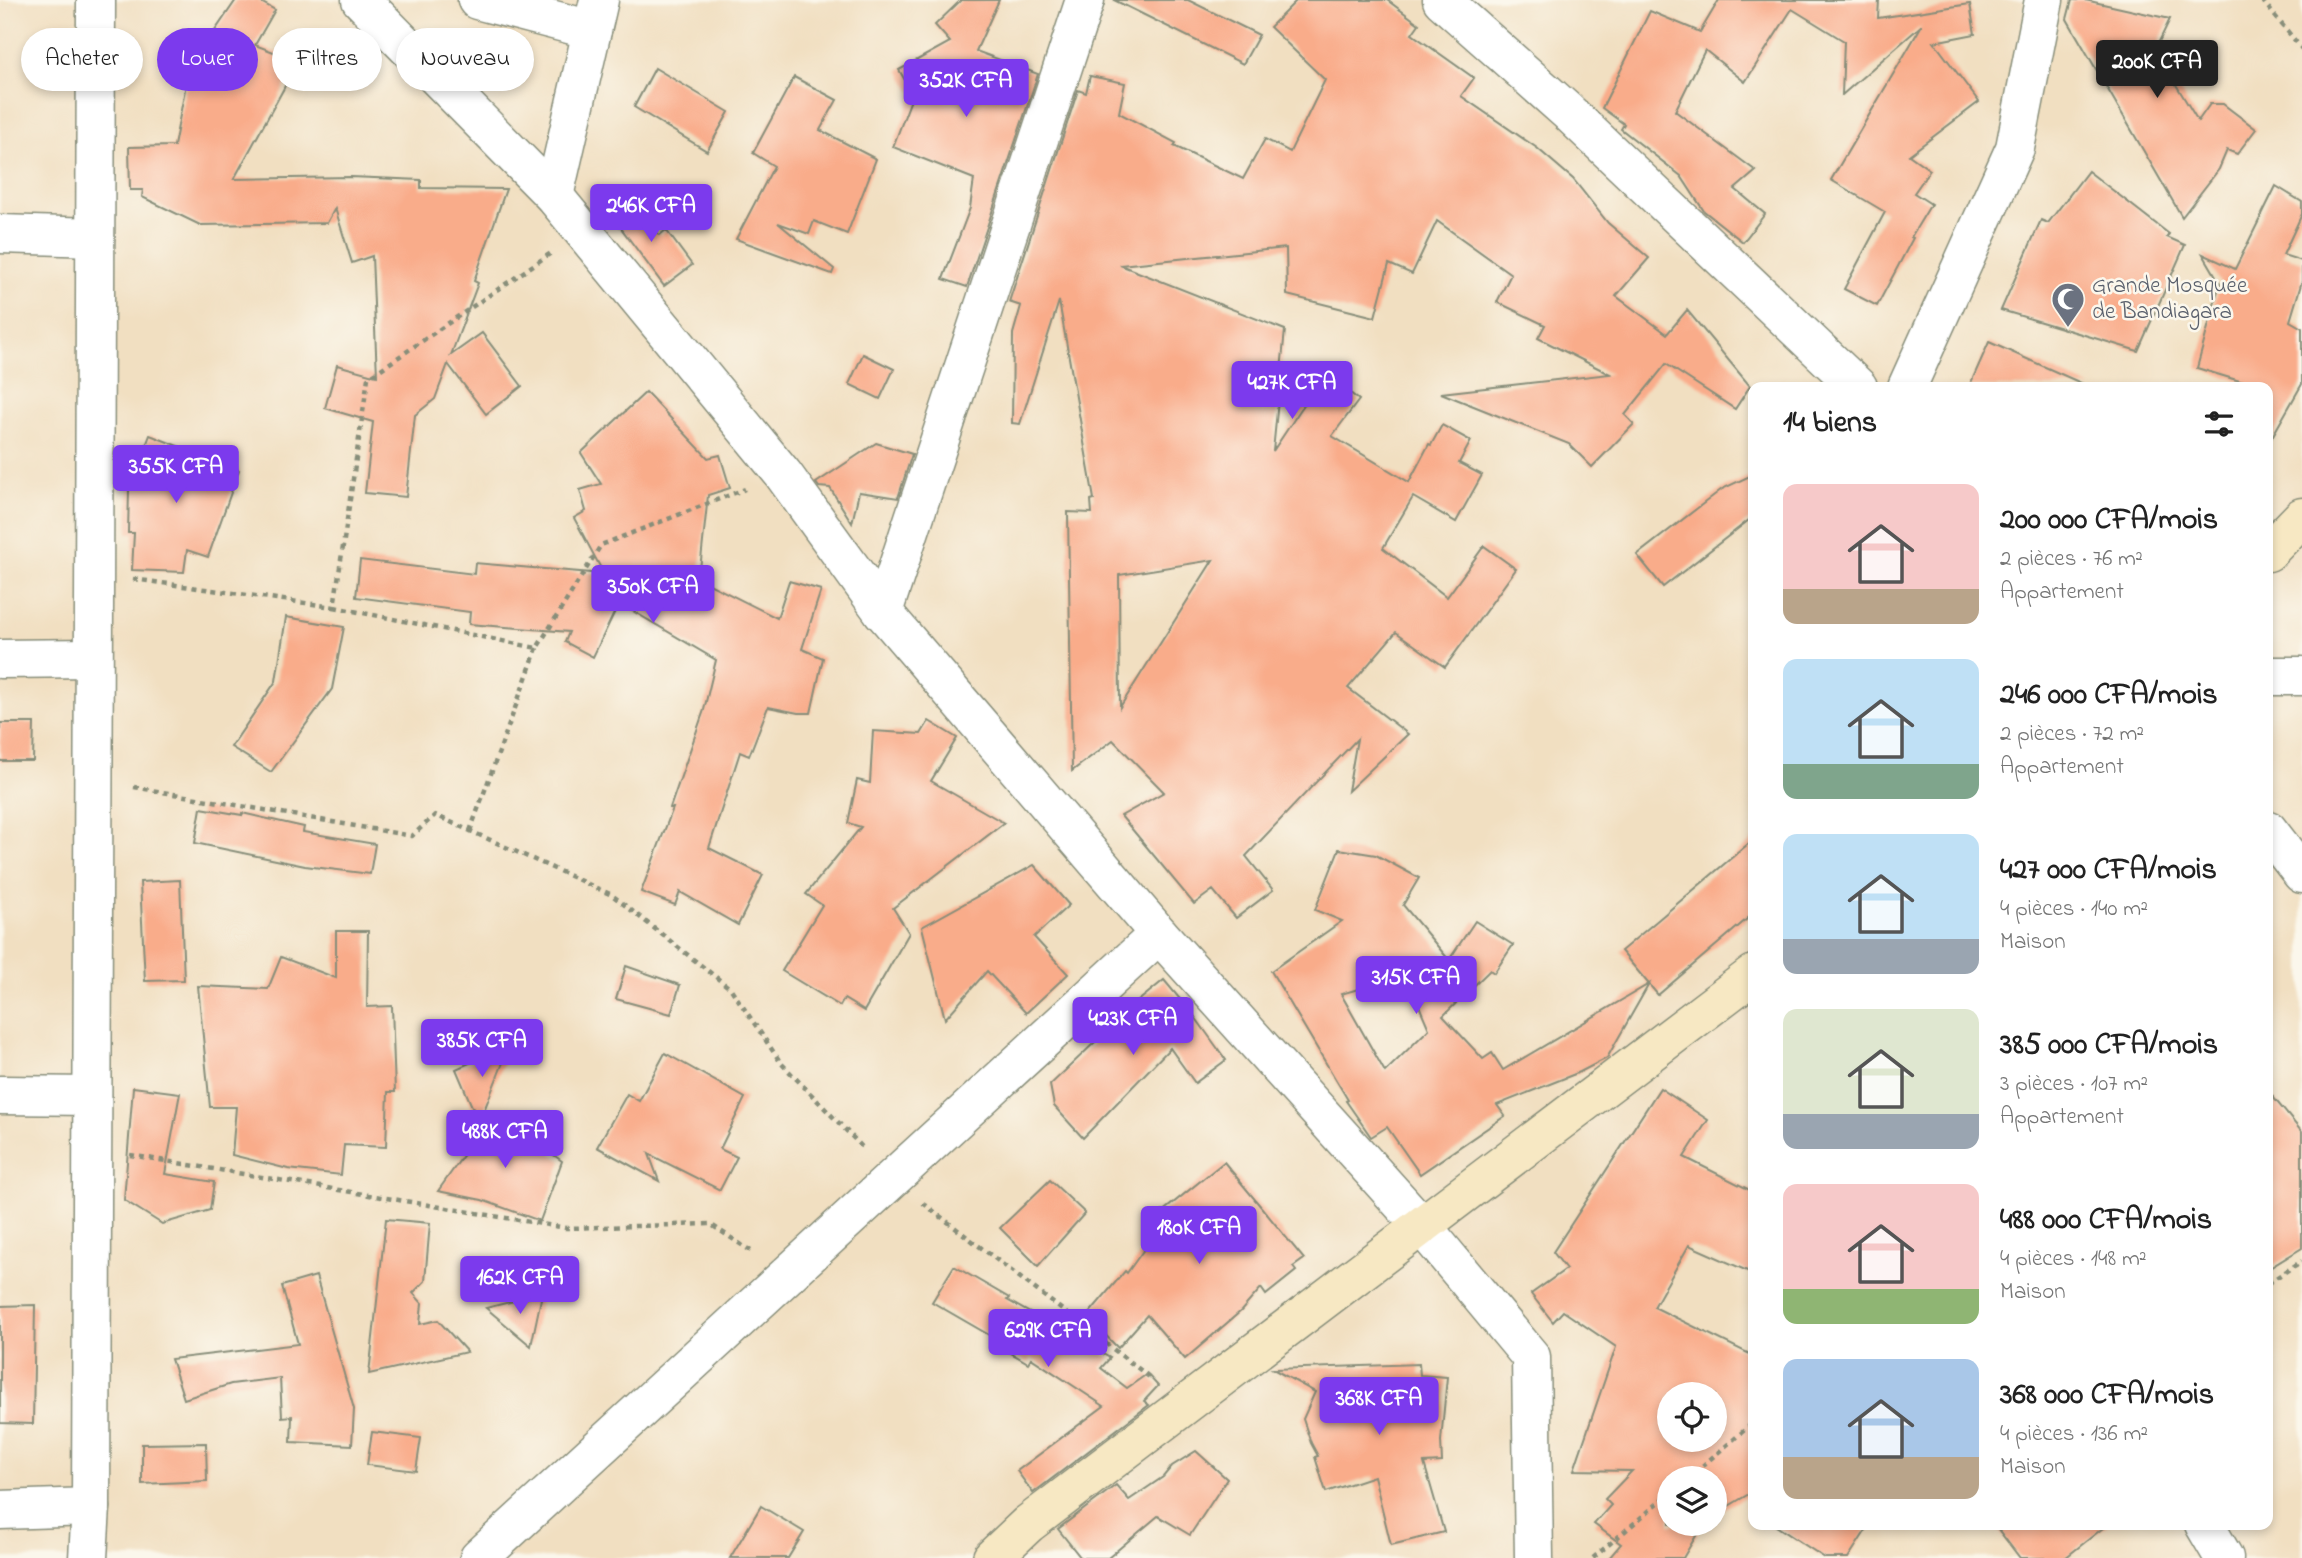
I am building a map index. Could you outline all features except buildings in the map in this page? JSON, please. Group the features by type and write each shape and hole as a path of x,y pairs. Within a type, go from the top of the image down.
{"main road":[{"path":"2273,547 2302,517"},
{"path":"992,1558 1028,1524 1748,979"}],"street":[{"path":"88,1558 96,0"},
{"path":"361,0 554,196 783,474 883,612 1159,934 1422,1226 1531,1357 1534,1558"},
{"path":"477,0 595,15 554,196"},
{"path":"883,612 1085,0"},
{"path":"1443,0 1567,111 1853,382"},
{"path":"1909,382 2015,148 2044,0"},
{"path":"0,234 95,237"},
{"path":"0,659 93,658"},
{"path":"2273,676 2302,676"},
{"path":"2273,837 2302,874"},
{"path":"479,1558 1159,934"},
{"path":"0,1094 92,1097"},
{"path":"0,1510 90,1507"},
{"path":"2208,1530 2224,1558"}],"path":[{"path":"2262,0 2302,49"},
{"path":"334,607 368,378 584,231"},
{"path":"470,831 537,648 601,545 783,474"},
{"path":"94,574 334,607 537,648"},
{"path":"93,780 412,836 435,815 612,895 731,989 781,1063 892,1179 1186,1405"},
{"path":"92,1148 566,1228 710,1224 787,1275"},
{"path":"2273,1280 2302,1261"},
{"path":"1702,1466 1748,1427"},
{"path":"1593,1558 1657,1504"}],"place":[{"name":"Grande Mosquée de Bandiagara","path":"2068,329"}]}
